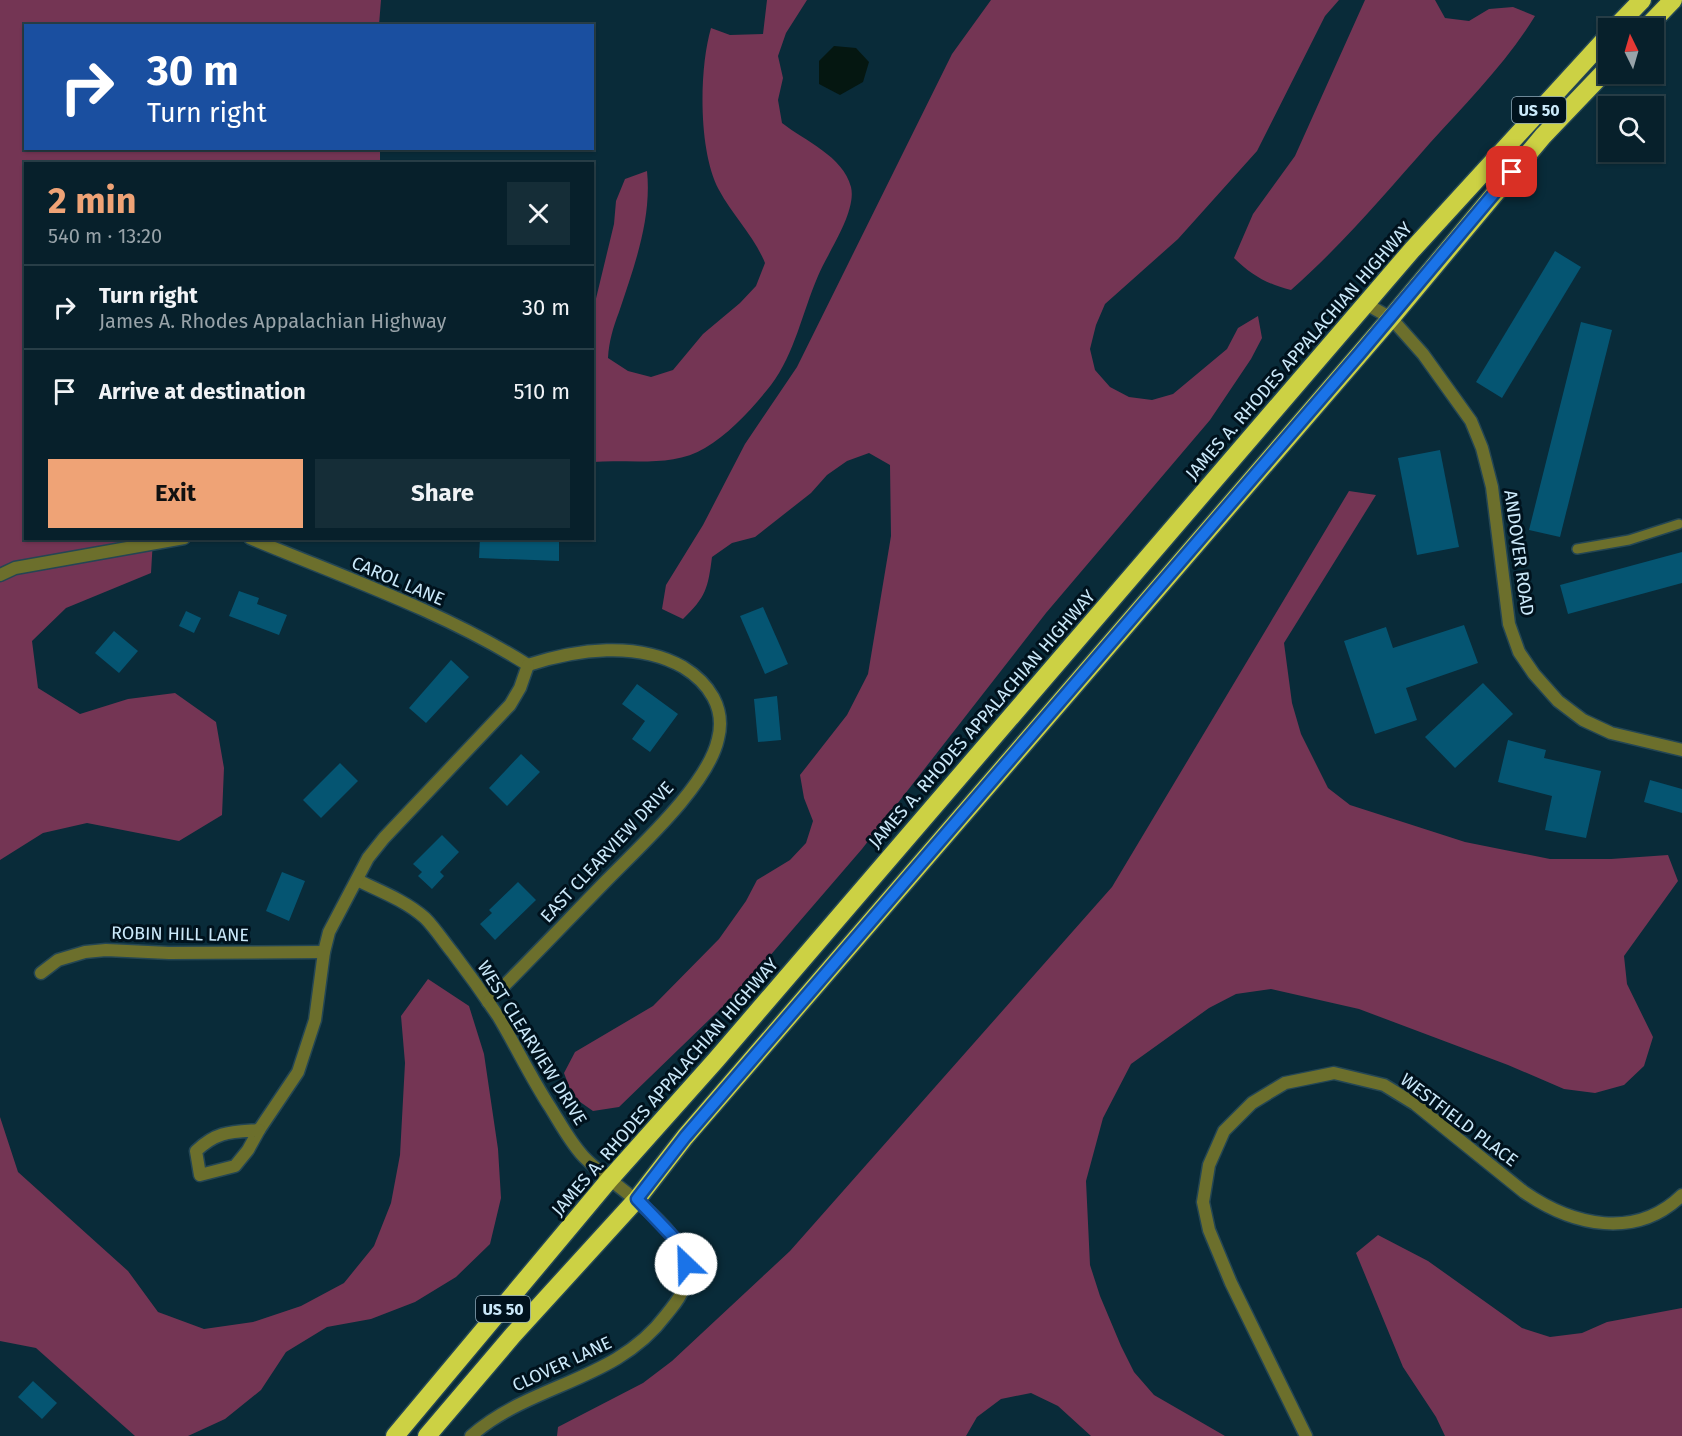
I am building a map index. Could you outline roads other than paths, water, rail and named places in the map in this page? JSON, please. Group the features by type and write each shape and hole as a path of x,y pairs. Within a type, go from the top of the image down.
{"highway":[{"path":"1625,18 1642,0"},
{"path":"1656,18 1673,0"},
{"name":"JAMES A. RHODES APPALACHIAN HIGHWAY","path":"395,1436 609,1180 732,1042 1462,193 1598,47"},
{"name":"US 50","path":"427,1436 513,1335 637,1199 685,1137 1391,318 1543,136 1598,78"}],"street":[{"name":"ANDOVER ROAD","path":"1366,304 1391,318 1441,376 1471,421 1482,448 1492,486 1509,624 1519,652 1558,701 1584,720 1611,734 1682,750"},
{"path":"0,575 15,568 173,540"},
{"name":"CAROL LANE","path":"255,540 418,608 506,651 528,665"},
{"name":"EAST CLEARVIEW DRIVE","path":"489,1002 667,817 711,759 718,741 721,723 719,709 706,685 694,674 666,658 630,650 598,651 553,657 528,665"},
{"path":"259,1131 232,1132 209,1138 196,1151 200,1175 235,1166 248,1150 298,1072 315,1020 329,932 368,858 384,838 510,705 520,688 528,665"},
{"name":"WEST CLEARVIEW DRIVE","path":"357,880 402,903 425,918 489,1002 560,1124 582,1155 609,1180 637,1199"},
{"name":"ROBIN HILL LANE","path":"41,973 58,960 85,952 106,950 191,953 324,952"},
{"name":"WESTFIELD PLACE","path":"1306,1436 1231,1283 1209,1230 1203,1202 1209,1165 1224,1131 1252,1103 1285,1083 1334,1073 1384,1085 1415,1104 1543,1206 1569,1216 1617,1224 1637,1222 1653,1217 1682,1195"},
{"name":"CLOVER LANE","path":"471,1436 522,1402 589,1375 612,1363 650,1334 680,1297 687,1273 681,1248 637,1199"}],"lane":[{"path":"1577,549 1629,540 1679,524"}]}
